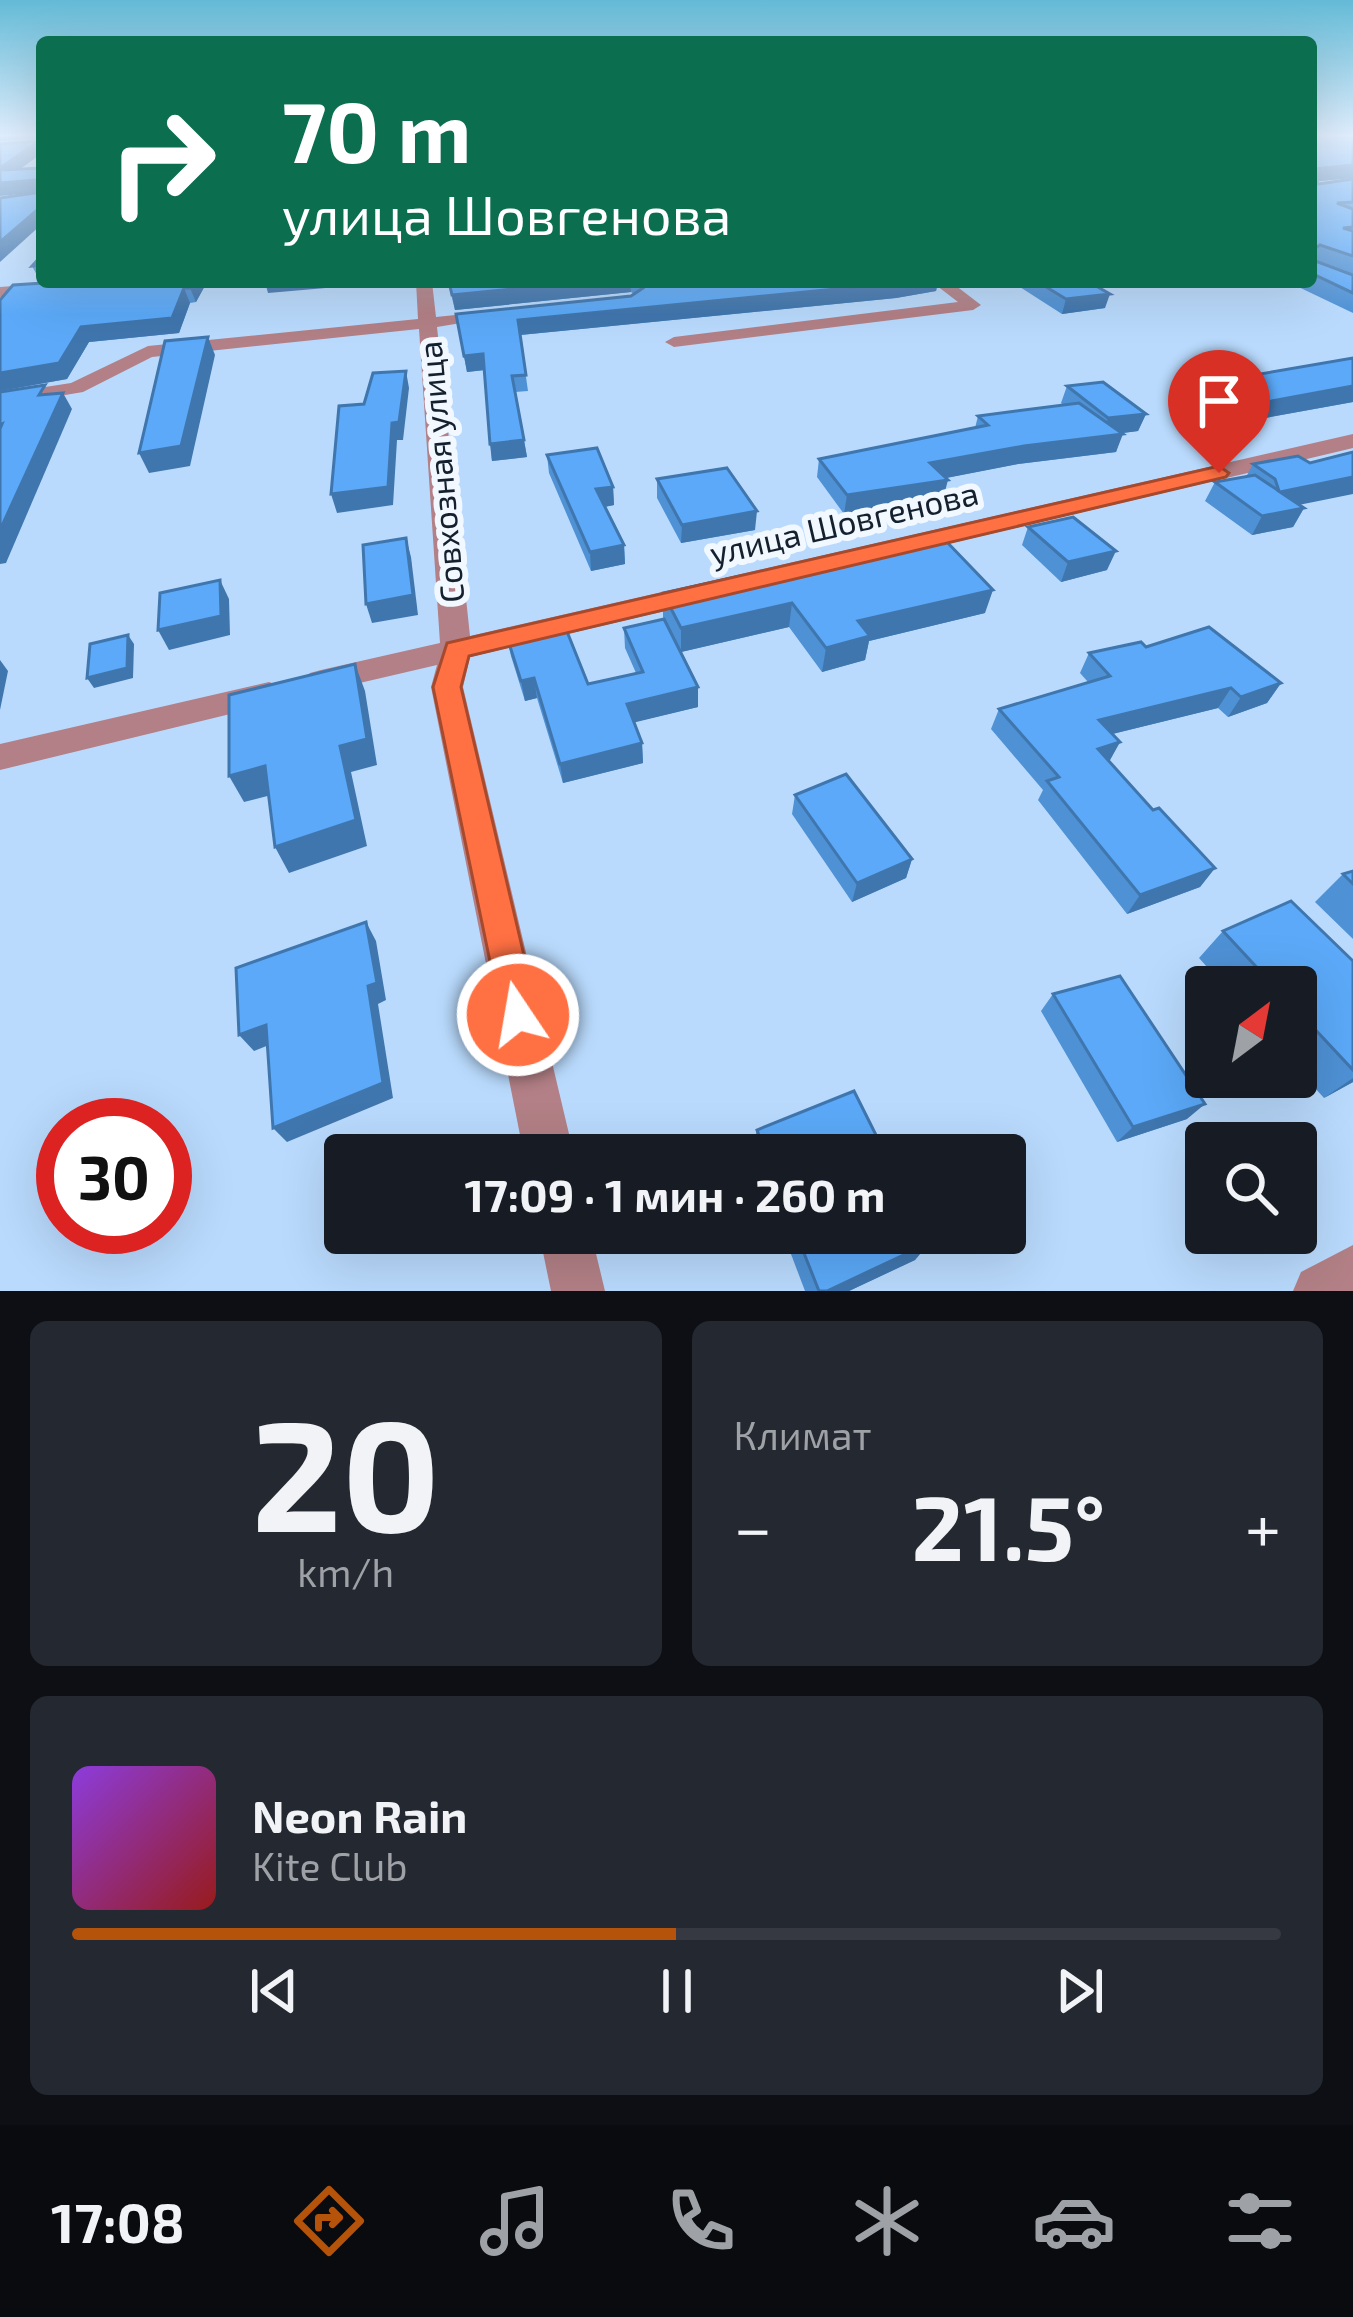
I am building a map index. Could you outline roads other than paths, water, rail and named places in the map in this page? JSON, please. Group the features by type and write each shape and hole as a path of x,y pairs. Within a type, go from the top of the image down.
{"street":[{"path":"0,292 51,288"},
{"name":"Совхозная улица","path":"425,288 456,650 447,687 543,1134"},
{"path":"674,342 974,305 949,288"},
{"path":"0,400 76,388 148,352 519,314"},
{"name":"улица Шовгенова","path":"0,757 1353,441"},
{"path":"570,1254 578,1291"},
{"path":"1320,1291 1353,1272"}]}
